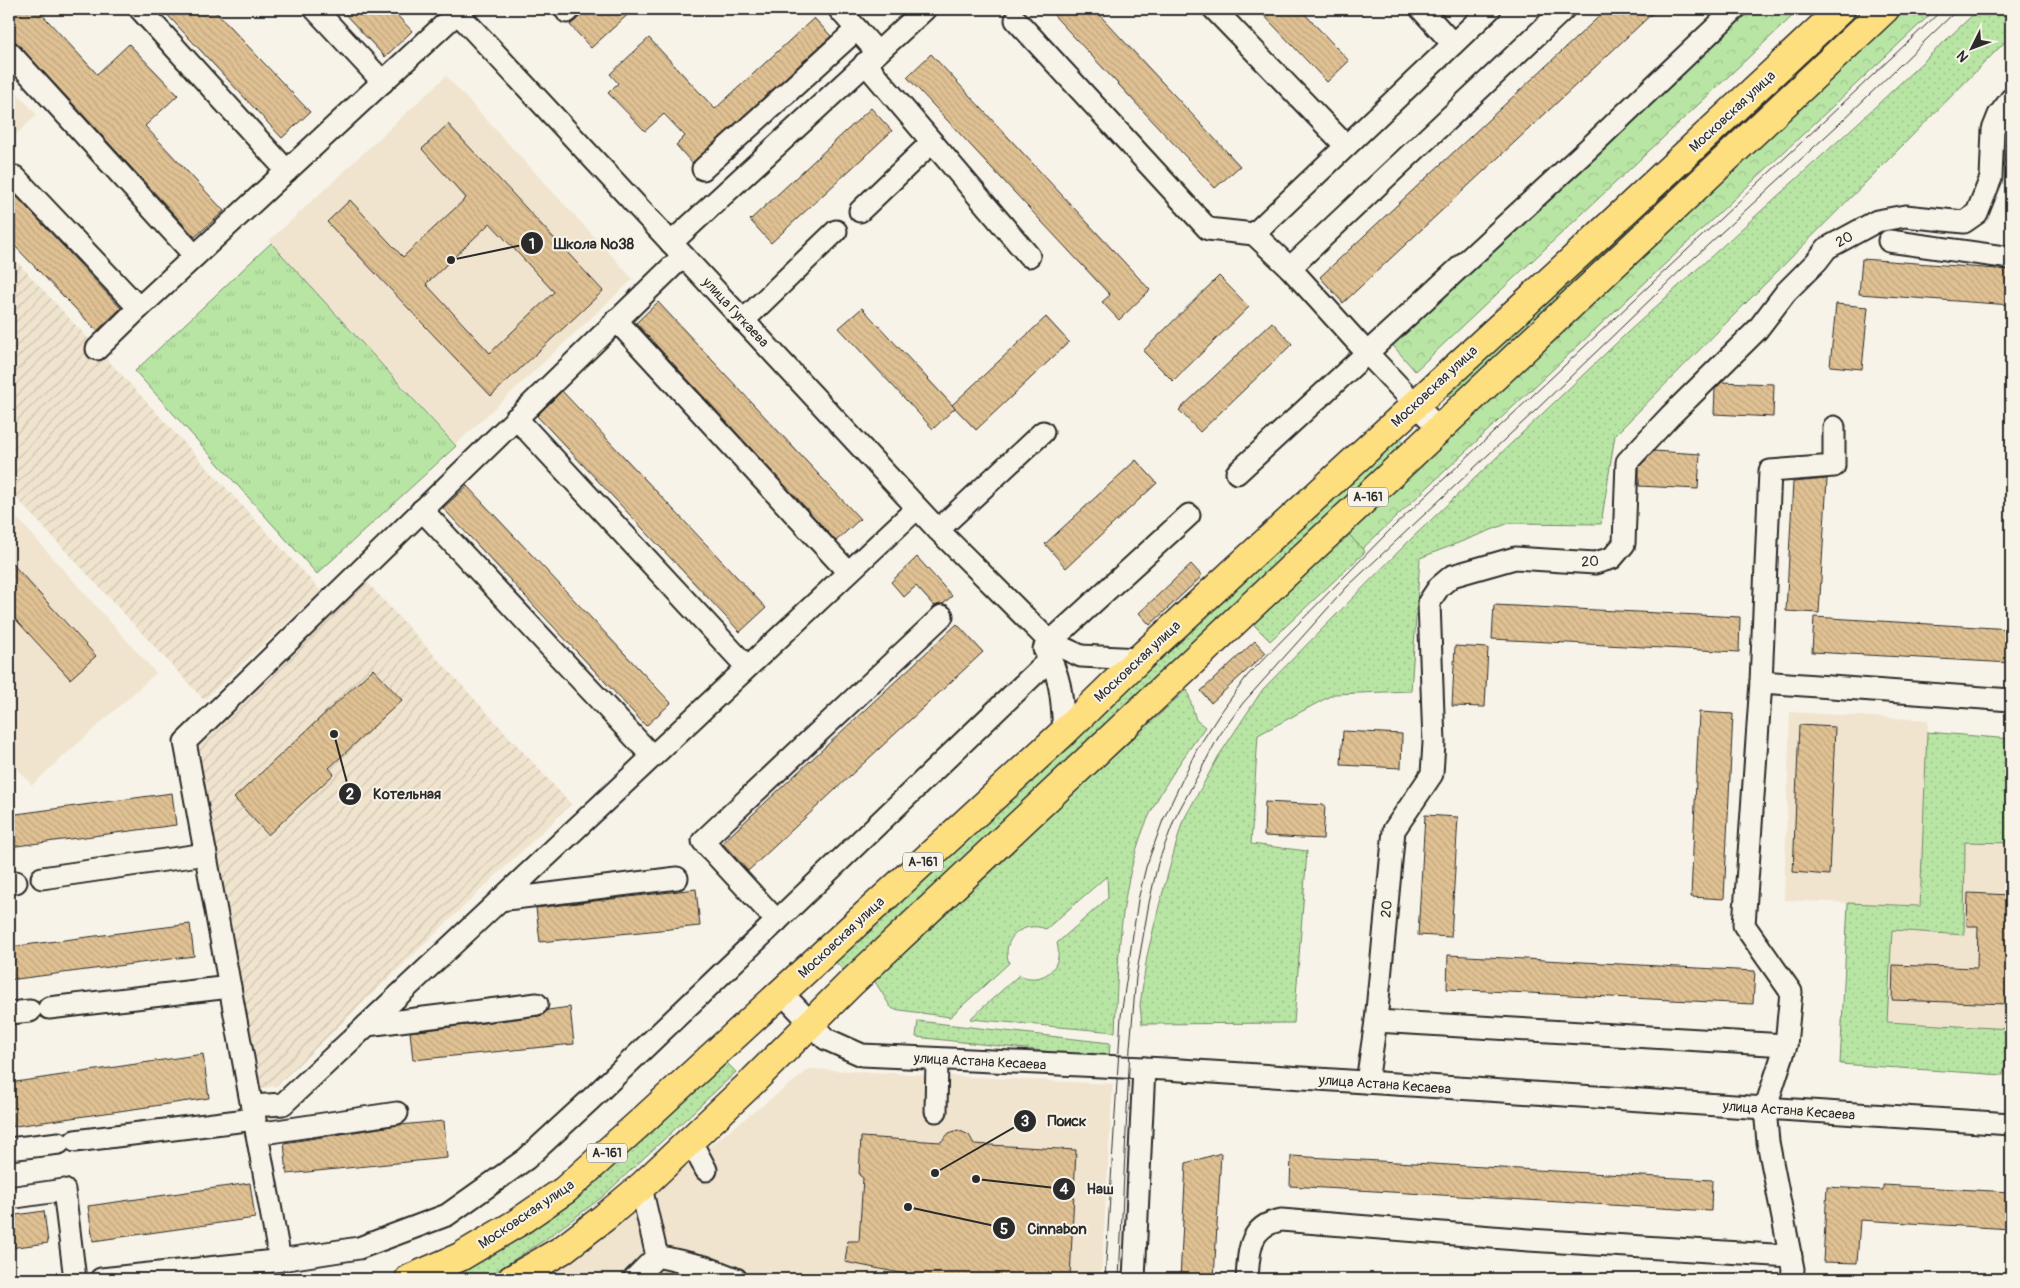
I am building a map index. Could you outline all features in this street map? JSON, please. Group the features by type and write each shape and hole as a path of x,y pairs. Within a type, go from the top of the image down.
{"highway":[{"name":"Московская улица","path":"409,1279 460,1257 517,1223 565,1190 1064,732 1139,658 1841,9"},
{"name":"А-161","path":"512,1279 562,1250 606,1217 643,1185 749,1086 850,984 1318,546 1439,429 1885,9"}],"street":[{"path":"140,9 287,171"},
{"path":"315,9 383,82"},
{"path":"839,9 857,29 871,58 932,142 1029,256"},
{"path":"280,1260 185,742 616,320 677,249 871,58 925,9"},
{"path":"1214,9 1346,146"},
{"path":"1421,9 1453,44"},
{"path":"1254,234 1490,9"},
{"path":"1290,268 1564,9"},
{"path":"1237,473 1589,148 1735,9"},
{"path":"97,349 383,82 456,11"},
{"name":"улица Гугкаева","path":"456,11 917,508 1020,613 1050,650 1061,689 1064,732"},
{"path":"1016,20 1208,229 1254,234 1290,268 1439,429"},
{"path":"703,169 857,29"},
{"path":"9,52 195,256"},
{"name":"20","path":"1367,1082 1376,1021 1394,830 1432,774 1434,743 1429,602 1439,587 1452,576 1515,558 1595,563 1612,558 1624,544 1627,462 1670,416 1757,330 1786,292 1827,248 1877,221 1905,216 1964,222 1977,213 1991,178 1993,130 1999,115 2011,99"},
{"path":"860,211 932,142"},
{"path":"15,177 139,308"},
{"path":"743,320 836,231"},
{"path":"1889,240 2011,258"},
{"path":"616,320 848,572"},
{"path":"516,418 747,667"},
{"path":"1792,1279 1791,1256 1768,1142 1765,1109 1786,1045 1791,992 1744,925 1761,682 1770,471 1834,466 1834,427"},
{"path":"938,530 1043,432"},
{"path":"255,1119 283,1104 917,508"},
{"path":"422,510 652,756"},
{"path":"101,1279 280,1260 359,1248 447,1215 526,1159 777,921 1189,515"},
{"path":"777,921 703,841 942,616"},
{"path":"1050,650 1081,656 1139,658"},
{"path":"1761,682 2011,700"},
{"path":"42,878 206,854"},
{"path":"500,900 677,878"},
{"path":"9,1013 230,987"},
{"name":"улица Астана Кесаева","path":"782,992 826,1040 862,1055 1144,1068 2011,1124"},
{"path":"367,1025 537,1004"},
{"path":"1376,1021 1786,1045"},
{"path":"936,1111 937,1059"},
{"path":"1134,1279 1144,1068"},
{"path":"9,1149 255,1119 396,1113"},
{"path":"690,1140 706,1170"},
{"path":"643,1185 642,1196 657,1256"},
{"path":"9,1198 64,1190 74,1279"},
{"path":"1247,1279 1248,1255 1259,1229 1268,1222 1281,1220 1529,1240 1791,1256"},
{"path":"634,1279 657,1256"},
{"path":"657,1256 705,1268 736,1279"}],"shaded area":[{"path":"446,76 633,279 456,444 269,241"},
{"path":"9,84 37,115 9,141"},
{"path":"9,253 321,591 204,700 9,490"},
{"path":"9,509 156,673 32,785 9,759"},
{"path":"365,580 571,804 276,1086 257,1089 191,744"},
{"path":"1790,712 1928,720 1928,732 2011,739 2011,1076 1840,1064 1848,903 1784,900","holes":["1923,836 1920,906 1865,904 1919,905"]},
{"path":"810,1069 1113,1084 1101,1279 535,1279"}],"green space":[{"path":"1745,9 1800,9 1415,371 1389,341"},
{"path":"1850,9 1878,9 1456,404 1443,390"},
{"path":"1897,9 1936,9 1362,549 1344,529"},
{"path":"1979,9 2011,9 2011,36 1615,435 1601,524 1509,523 1420,558 1411,691 1334,694 1258,735 1251,844 1307,851 1294,1023 1142,1024 1140,1005 1147,956 1182,823 1218,757 1263,689 1410,540 1627,333 1860,121"},
{"path":"271,243 456,446 317,574 135,371"},
{"path":"1397,433 1404,444 845,972 831,957"},
{"path":"1344,529 1365,552 1270,641 1248,619"},
{"path":"1187,689 1196,720 1205,727 1172,774 1151,812 1136,850 1121,927 1115,1032 970,1019 1019,975 1036,978 1050,972 1057,960 1057,943 1108,898 1107,876 1046,929 1029,927 1022,929 1016,934 1008,946 1009,963 950,1017 893,1009 874,980 876,975"},
{"path":"1927,732 2011,739 2011,843 1965,842 1964,935 1892,930 1887,1022 2011,1029 2011,1044 2003,1075 1840,1064 1848,903 1920,906"},
{"path":"918,1021 1110,1043 1109,1058 916,1037"},
{"path":"726,1062 736,1072 601,1198 546,1239 484,1279 443,1279 526,1235 592,1184"}],"building":[{"path":"9,9 37,9 97,74 129,44 178,95 145,126 224,211 195,237 9,36"},
{"path":"162,9 213,9 310,112 282,138"},
{"path":"340,9 391,9 412,31 385,57"},
{"path":"588,9 634,9 591,48 570,25"},
{"path":"1048,9 1094,9 1240,166 1215,188"},
{"path":"1258,9 1300,9 1349,61 1327,82"},
{"path":"1607,9 1657,9 1343,303 1320,277"},
{"path":"814,18 831,36 692,163 676,145 685,136 664,114 645,131 608,93 618,83 610,74 649,38 715,109"},
{"path":"931,54 1150,290 1119,320 1102,302 1110,295 907,77"},
{"path":"871,108 892,131 771,243 750,220"},
{"path":"448,124 603,291 491,396 327,222 350,200 403,257 466,198 422,149","holes":["490,223 554,292 490,353 426,284"]},
{"path":"17,197 121,308 97,331 9,240 9,205"},
{"path":"1862,259 2011,270 2011,305 1859,294"},
{"path":"1219,276 1249,307 1173,381 1143,351"},
{"path":"658,302 860,519 836,541 636,323"},
{"path":"1836,304 1868,307 1862,369 1830,366"},
{"path":"862,308 955,408 933,429 839,328"},
{"path":"1046,317 1069,342 976,430 952,405"},
{"path":"1272,322 1292,344 1200,432 1179,410"},
{"path":"1722,382 1774,384 1773,417 1714,414 1715,389"},
{"path":"562,391 766,608 740,632 537,416"},
{"path":"1654,451 1700,454 1698,489 1639,486 1639,467"},
{"path":"1136,460 1157,483 1066,568 1045,544"},
{"path":"1827,479 1819,613 1786,611 1793,482"},
{"path":"467,486 671,703 646,726 443,508"},
{"path":"917,557 952,596 943,604 934,606 916,586 904,597 891,582"},
{"path":"9,560 96,656 70,679 9,612"},
{"path":"1191,564 1202,576 1150,625 1139,613"},
{"path":"1494,605 1740,617 1739,652 1492,639"},
{"path":"1814,617 2011,629 2011,663 1812,652"},
{"path":"957,624 983,652 748,871 722,843"},
{"path":"1255,641 1266,653 1211,703 1201,691"},
{"path":"1455,646 1488,648 1485,707 1452,706"},
{"path":"373,669 402,700 329,768 334,774 268,835 234,798"},
{"path":"1699,712 1733,714 1724,899 1691,897"},
{"path":"1799,725 1835,727 1829,875 1793,872"},
{"path":"1343,731 1402,734 1401,768 1341,765"},
{"path":"172,793 176,825 9,847 9,815"},
{"path":"1265,802 1325,805 1323,839 1264,836"},
{"path":"1425,815 1458,817 1451,937 1418,935"},
{"path":"696,889 700,926 540,942 536,908"},
{"path":"1968,893 2011,895 2007,1004 1892,1000 1893,965 1977,968 1978,926 1967,926"},
{"path":"190,924 194,956 9,980 9,947"},
{"path":"1448,955 1755,971 1753,1004 1447,989"},
{"path":"570,1007 574,1044 413,1060 410,1032 539,1016 548,1010"},
{"path":"203,1054 209,1098 9,1127 9,1083"},
{"path":"444,1121 447,1158 287,1174 284,1143 399,1125"},
{"path":"958,1130 969,1135 974,1144 1076,1150 1070,1279 915,1279 915,1276 845,1262 848,1241 859,1241 863,1178 859,1175 861,1137 941,1142 949,1133"},
{"path":"1221,1153 1214,1279 1180,1279 1186,1163"},
{"path":"1291,1156 1712,1180 1711,1211 1290,1186"},
{"path":"250,1183 255,1218 93,1241 88,1206"},
{"path":"1883,1185 2011,1192 2011,1229 1860,1220 1857,1263 1823,1262 1827,1187 1883,1190"},
{"path":"44,1211 48,1243 9,1248 9,1216"}],"tram line":[{"path":"1105,1279 1121,1016 1138,900 1146,867 1163,820 1197,749 1219,715 1247,676 1393,527 1943,9"},
{"path":"1119,1279 1130,1048 1136,977 1149,903 1158,863 1175,818 1219,736 1243,703 1347,587 1536,410 1683,268 1839,124 1958,9"}],"place":[{"name":"Школа №38","path":"451,260"},
{"name":"Котельная","path":"334,734"},
{"name":"Поиск","path":"935,1173"},
{"name":"Наш","path":"976,1179"},
{"name":"Cinnabon","path":"908,1207"}]}
